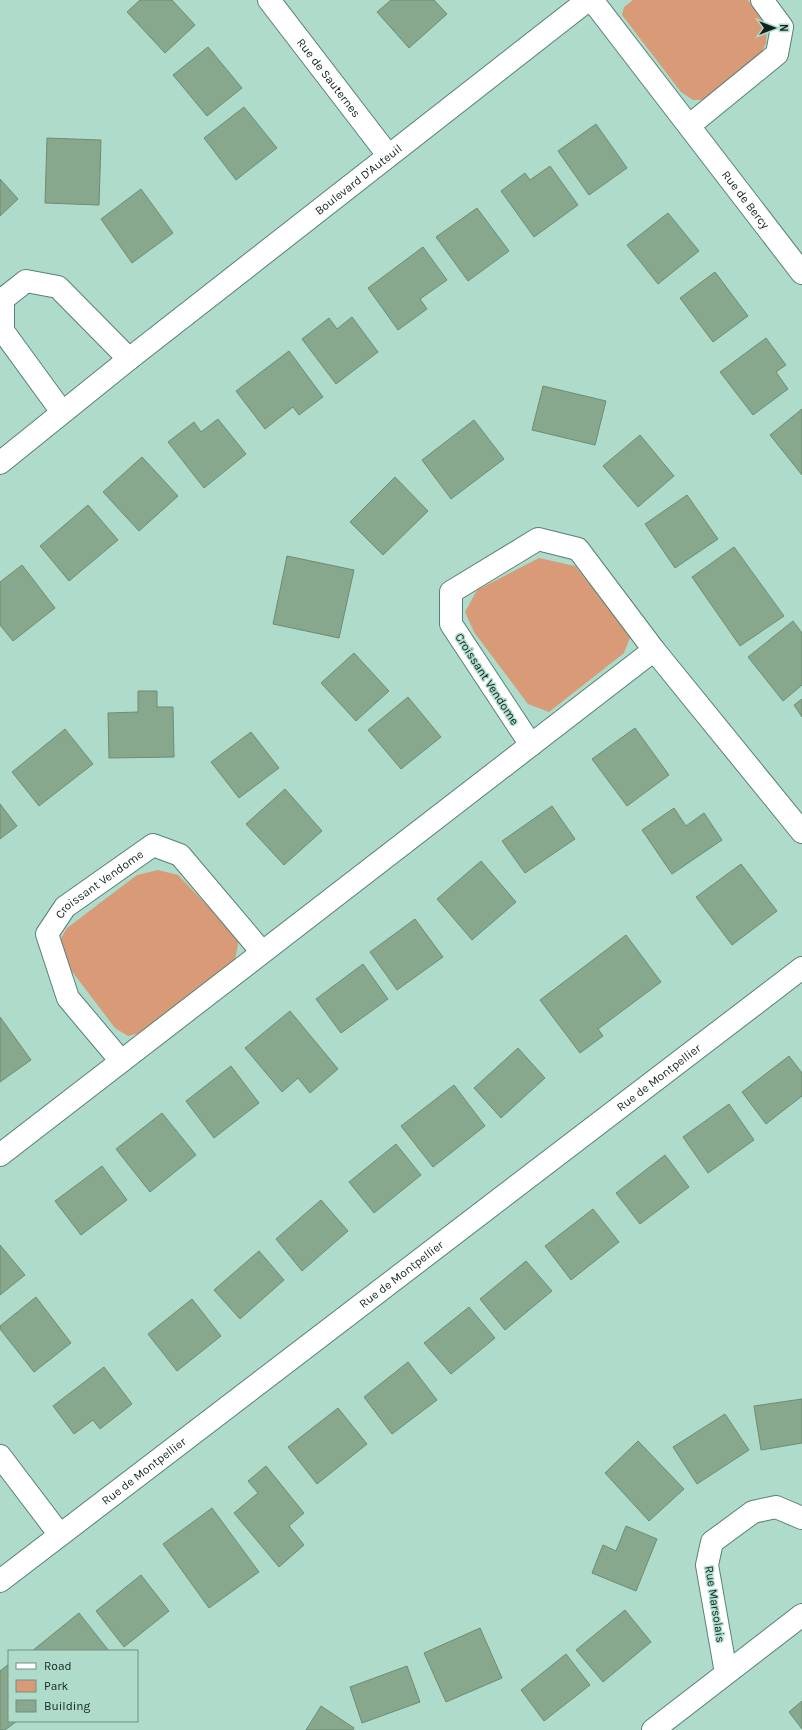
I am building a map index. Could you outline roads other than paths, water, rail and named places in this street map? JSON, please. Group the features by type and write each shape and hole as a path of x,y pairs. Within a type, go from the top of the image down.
{"street":[{"name":"Rue de Sauternes","path":"269,0 388,155"},
{"name":"Boulevard D'Auteuil","path":"0,463 62,412 388,155 588,0"},
{"name":"Rue de Bercy","path":"592,0 690,125 802,273"},
{"path":"690,125 777,54 782,27 762,0"},
{"path":"62,412 3,331 4,299 26,281 58,287 129,359"},
{"name":"Croissant Vendome","path":"531,745 451,624 451,592 538,539 578,549 654,650 802,832"},
{"path":"0,1154 654,650"},
{"name":"Croissant Vendome","path":"121,1062 68,998 47,934 65,907 153,845 180,854 262,952"},
{"name":"Rue de Montpellier","path":"0,1581 802,968"},
{"path":"0,1456 60,1535"},
{"name":"Rue Marsolais","path":"726,1673 707,1565 712,1542 753,1512 776,1508 802,1518"},
{"path":"653,1730 802,1614"}]}
